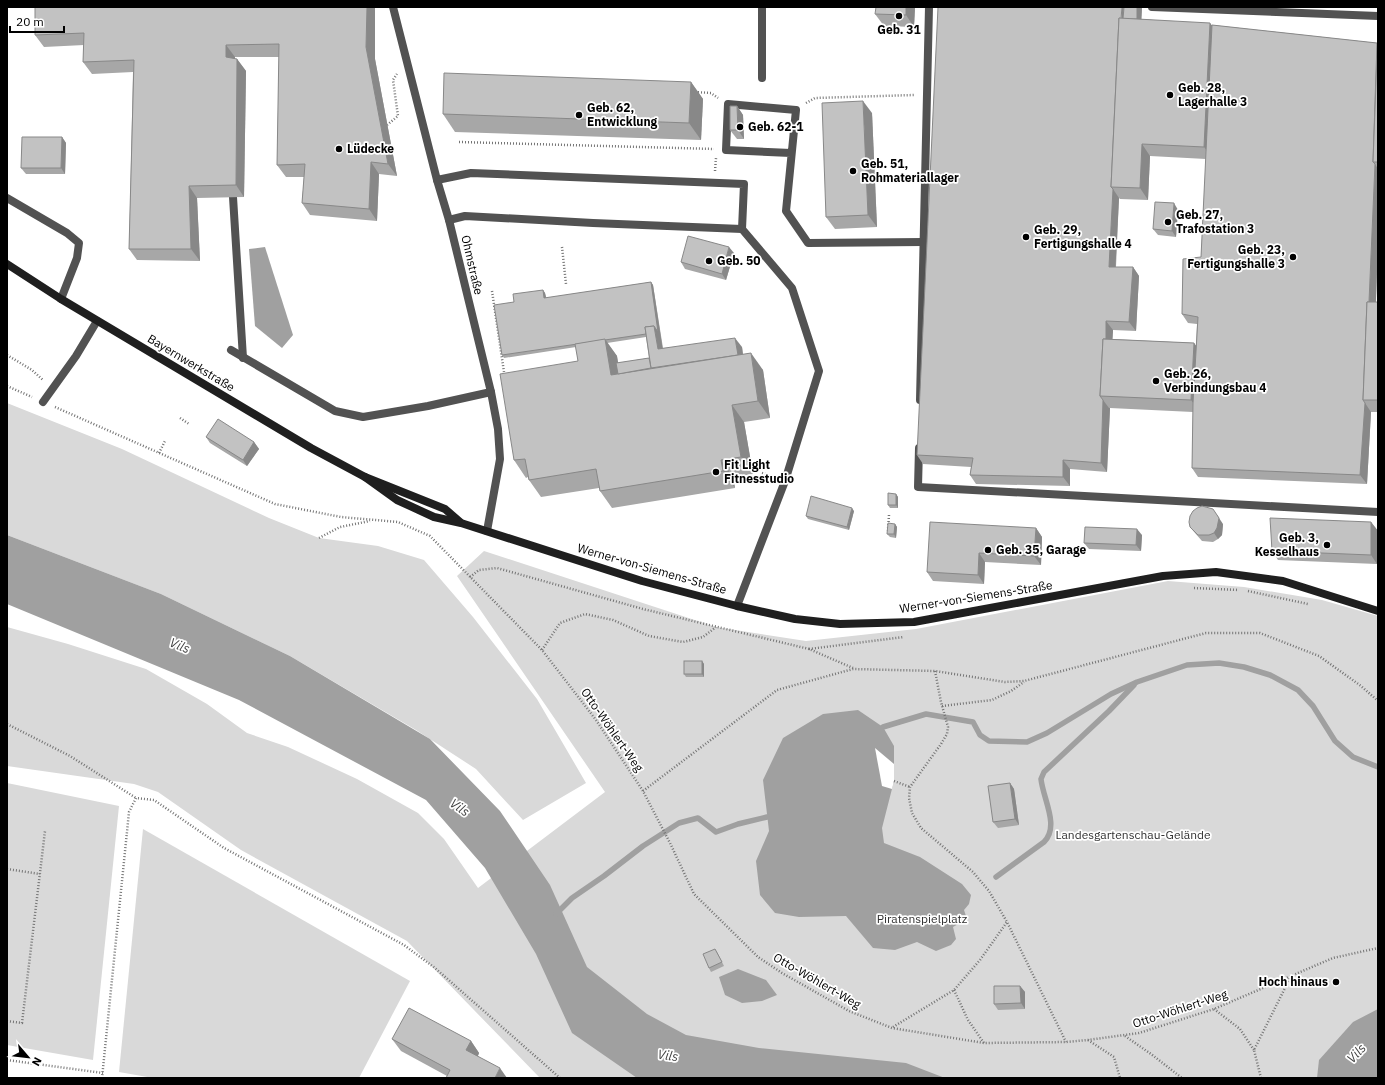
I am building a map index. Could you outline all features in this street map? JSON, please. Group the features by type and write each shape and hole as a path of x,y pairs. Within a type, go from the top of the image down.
{"street":[{"name":"Ohmstraße","path":"392,7 437,180 449,220 491,392 498,429 500,459 487,531"},
{"path":"762,7 762,78"},
{"path":"920,408 929,7"},
{"path":"1152,7 1352,11 1378,16"},
{"path":"791,153 726,150 728,104 796,110 786,211 808,243 923,242"},
{"path":"437,180 471,173 744,184 742,229 792,288 819,371 785,481 737,606"},
{"path":"233,197 243,358"},
{"path":"7,198 67,233 78,243 77,258 61,299"},
{"path":"449,220 465,216 742,229"},
{"name":"Bayernwerkstraße","path":"7,264 97,321 311,448 365,477 440,506 461,522"},
{"path":"43,402 76,356 97,321"},
{"path":"231,350 335,411 364,417 428,406 491,392"},
{"path":"919,440 918,487 1378,512"},
{"name":"Bayernwerkstraße","path":"365,477 397,500 434,517 461,522 487,531"},
{"name":"Werner-von-Siemens-Straße","path":"487,531 642,580 737,606 795,619 840,624 914,622 1163,576 1216,572 1283,581 1378,611"}],"path":[{"path":"387,125 398,116 393,80 406,61"},
{"path":"688,92 711,93 728,104"},
{"path":"796,110 814,98 907,96"},
{"path":"459,142 716,149 715,183"},
{"path":"562,247 566,284"},
{"path":"492,292 504,372"},
{"path":"7,354 32,370 53,388"},
{"path":"7,386 275,504 341,517 373,520"},
{"path":"180,418 189,424"},
{"path":"159,453 165,441"},
{"path":"888,515 888,530 894,531"},
{"path":"319,538 340,526 373,520"},
{"name":"Otto-Wöhlert-Weg","path":"373,520 398,522 430,536 542,650 596,720 643,791 694,894 758,957 782,973 849,1011 892,1028 984,1043 1066,1042 1088,1040 1139,1033 1214,1009 1333,958 1378,948"},
{"path":"470,577 479,570 497,568 643,609 809,649 853,669"},
{"path":"1193,588 1243,590 1312,605"},
{"path":"542,650 560,623 585,614 613,620 649,636 683,642 702,637 716,627"},
{"path":"643,791 777,690 853,669 935,671 1005,682 1024,681 1206,633 1260,633 1319,656 1361,686 1378,701"},
{"path":"809,649 910,636"},
{"path":"935,671 942,707 948,727 947,734 910,787 909,798 912,813 921,828 973,872 989,891 1007,922 1066,1042"},
{"path":"942,707 992,700 1011,691 1024,681"},
{"path":"7,724 70,756 136,798 154,800 224,848 404,945 435,968 560,1078"},
{"path":"894,781 910,787"},
{"path":"102,1078 129,812 136,798"},
{"path":"7,1021 22,1023 45,830"},
{"path":"7,869 40,874"},
{"path":"892,1028 954,990 980,960 1007,922"},
{"path":"1254,1050 1290,977"},
{"path":"954,990 968,1020 984,1043"},
{"path":"1214,1009 1240,1029 1254,1050 1261,1078"},
{"path":"1125,1035 1182,1078"},
{"path":"1088,1040 1114,1057 1120,1078"},
{"path":"7,1060 103,1073"}],"green space":[{"path":"7,403 122,449 269,518 319,538 378,546 424,560 473,617 537,699 586,783 523,820 476,769 416,730 290,656 161,594 7,535"},
{"name":"Landesgartenschau-Gelände","path":"484,551 716,627 806,641 916,629 1168,581 1244,587 1322,600 1378,616 1378,1078 540,1078 407,941 241,850 158,792 134,784 7,766 7,627 68,644 146,669 207,704 247,733 288,747 357,779 418,813 444,839 478,888 605,792 457,576"},
{"path":"7,783 119,806 93,1060 7,1045"},
{"path":"143,829 410,981 359,1078 153,1078 119,1072"}],"water":[{"path":"265,247 293,335 282,348 255,326 249,249"},
{"name":"Vils","path":"7,535 161,594 290,656 430,739 500,811 550,885 587,967 647,1014 686,1035 759,1048 906,1063 945,1078 637,1078 572,1033 536,954 485,868 426,800 239,700 7,604"},
{"path":"858,710 883,727 894,746 894,781 882,828 884,843 920,857 962,884 971,895 969,904 964,910 967,919 953,927 956,939 951,945 936,951 917,942 895,950 873,948 846,916 799,917 775,913 760,895 756,861 769,831 763,780 783,738 823,714"},
{"path":"738,969 766,980 777,995 762,1001 742,1003 725,995 719,977"},
{"name":"Vils","path":"1378,1009 1378,1078 1317,1078 1319,1060 1353,1022"}],"pier":[{"path":"875,748 894,764 894,781 892,789 882,786"}],"building":[{"name":"Lüdecke","path":"35,7 367,7 366,47 388,164 371,162 369,209 302,203 305,164 277,165 279,44 226,45 226,57 237,59 236,185 189,186 191,249 129,249 134,60 83,62 84,33 35,35"},
{"path":"876,7 906,7 906,15 875,14"},
{"name":"Geb. 29, Fertigungshalle 4","path":"938,7 1122,7 1121,19 1119,18 1111,187 1113,189 1109,267 1133,267 1129,322 1106,321 1106,339 1103,339 1100,396 1103,400 1101,463 1063,460 1063,477 970,475 973,458 917,455"},
{"path":"1124,7 1137,7 1137,19 1123,19"},
{"name":"Geb. 28, Lagerhalle 3","path":"1119,18 1210,23 1204,147 1142,144 1140,188 1111,187"},
{"name":"Geb. 23, Fertigungshalle 3","path":"1212,25 1377,43 1373,162 1375,164 1369,302 1367,302 1363,400 1365,403 1360,475 1192,468 1193,403 1198,317 1182,314 1183,259 1201,257"},
{"path":"1378,30 1378,162 1373,162"},
{"path":"444,73 691,82 689,123 443,114"},
{"name":"Geb. 51, Rohmateriallager","path":"863,101 868,215 826,217 822,103"},
{"path":"730,106 737,106 738,130 730,130"},
{"path":"22,137 62,137 61,168 21,168"},
{"path":"1155,202 1174,203 1172,231 1153,229"},
{"name":"Geb. 50","path":"688,236 729,247 722,274 681,262"},
{"path":"651,282 658,332 654,326 645,327 646,334 502,355 494,305 514,302 513,294 543,290 544,298"},
{"path":"1367,302 1378,302 1378,400 1363,400"},
{"path":"654,326 658,349 735,338 738,355 651,368 645,327"},
{"path":"605,339 611,375 751,353 758,401 732,405 741,457 721,460 723,471 600,491 596,469 529,480 525,459 514,460 500,374 578,361 575,344"},
{"name":"Geb. 26, Verbindungsbau 4","path":"1103,339 1194,343 1191,400 1100,396"},
{"path":"649,358 651,368 618,374 616,363"},
{"path":"218,419 254,442 243,460 206,437"},
{"path":"888,493 896,494 896,505 888,505"},
{"path":"811,496 852,508 847,527 806,516"},
{"path":"1202,506 1213,509 1219,518 1217,528 1214,533 1209,535 1198,535 1190,527 1190,516 1193,511"},
{"name":"Geb. 3, Kesselhaus","path":"1270,518 1371,522 1371,555 1272,551"},
{"name":"Geb. 35, Garage","path":"930,522 1036,528 1034,556 979,553 978,575 927,572"},
{"path":"888,523 895,524 894,534 887,534"},
{"path":"1085,527 1137,529 1136,545 1084,543"},
{"path":"684,661 702,661 702,674 684,674"},
{"path":"1010,783 1015,819 993,822 988,786"},
{"path":"715,949 722,962 709,968 703,954"},
{"path":"994,986 1020,986 1021,1003 994,1004"},
{"path":"409,1008 471,1041 466,1050 500,1068 495,1078 446,1078 450,1070 392,1039"}],"waterway":[{"path":"883,727 926,714 973,722 980,735 989,741 1027,742 1047,733 1111,694 1137,682 1187,665 1219,663 1244,667 1270,675 1298,690 1313,706 1335,741 1353,757 1378,767"},
{"path":"996,877 1044,842 1049,836 1051,820 1041,779 1044,772 1109,711 1134,685"},
{"path":"556,914 572,898 643,846 679,823 698,818 716,832 738,824 767,817"}],"place":[{"name":"Geb. 31","path":"899,16"},
{"name":"Geb. 28, Lagerhalle 3","path":"1170,95"},
{"name":"Geb. 62, Entwicklung","path":"579,115"},
{"name":"Geb. 62-1","path":"740,127"},
{"name":"Lüdecke","path":"339,149"},
{"name":"Geb. 51, Rohmateriallager","path":"853,171"},
{"name":"Geb. 27, Trafostation 3","path":"1168,222"},
{"name":"Geb. 29, Fertigungshalle 4","path":"1026,237"},
{"name":"Geb. 23, Fertigungshalle 3","path":"1293,257"},
{"name":"Geb. 50","path":"709,261"},
{"name":"Geb. 26, Verbindungsbau 4","path":"1156,381"},
{"name":"Fit Light Fitnesstudio","path":"716,472"},
{"name":"Geb. 3, Kesselhaus","path":"1327,545"},
{"name":"Geb. 35, Garage","path":"988,550"},
{"name":"Hoch hinaus","path":"1336,982"}],"park label":[{"name":"Piratenspielplatz","path":"922,919"}]}
